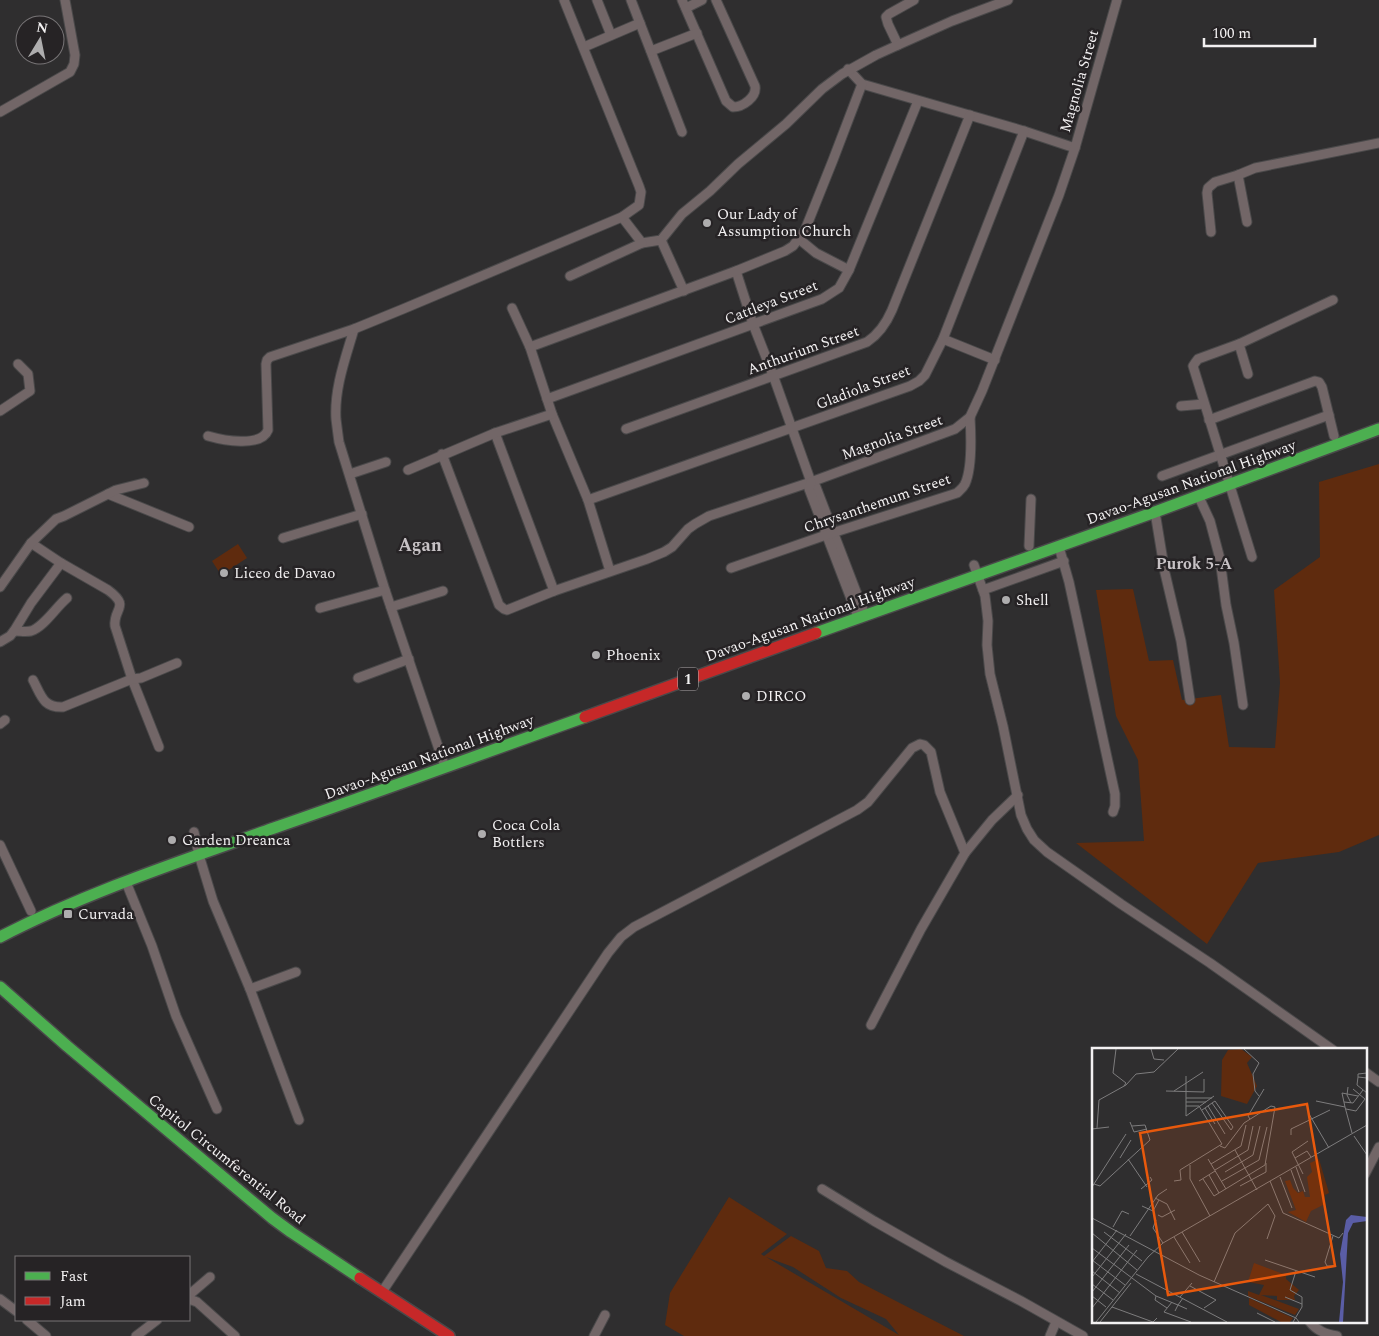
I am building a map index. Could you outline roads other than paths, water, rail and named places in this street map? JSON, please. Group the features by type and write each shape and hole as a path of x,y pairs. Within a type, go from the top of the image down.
{"main road":[{"name":"Davao-Agusan National Highway","path":"0,926 79,890 198,851 444,762 646,685 976,570 1059,546 1155,512 1198,495 1228,480 1379,419"},
{"name":"Davao-Agusan National Highway","path":"976,570 1029,546 1379,429"},
{"name":"Davao-Agusan National Highway","path":"0,937 35,919 198,851"},
{"name":"Capitol Circumferential Road","path":"0,987 66,1046 266,1214 290,1232 449,1336"}],"street":[{"path":"2,108 70,72 74,64 75,55 65,0"},
{"path":"208,436 236,441 257,440 263,437 268,430 266,374 267,360 270,357 354,329 403,309 622,217 639,205 641,192 564,0"},
{"path":"597,0 611,35"},
{"path":"631,0 682,132"},
{"path":"702,0 684,4 729,104 737,107 754,96 756,91 754,82 716,0"},
{"path":"898,45 886,17 914,0"},
{"path":"570,276 642,243 660,240 682,214 786,124 822,89 848,70 898,45 1008,0"},
{"name":"Magnolia Street","path":"442,454 499,605 504,610 507,610 554,591 664,552 672,547 695,524 709,516 810,482 955,429 970,417 995,360 1055,204 1075,148 1117,0"},
{"path":"584,47 640,23"},
{"path":"651,51 697,33"},
{"path":"848,70 862,84 1024,131 1075,148"},
{"path":"530,347 684,291 785,251 793,246 805,230 862,84"},
{"name":"Cattleya Street","path":"547,398 822,299 839,288 849,270 918,101"},
{"name":"Anthurium Street","path":"626,429 867,342 876,336 888,320 970,115"},
{"name":"Gladiola Street","path":"588,500 915,384 926,375 943,339 1024,131"},
{"path":"1211,232 1207,193 1208,188 1214,182 1264,165 1379,143"},
{"path":"1238,175 1247,222"},
{"path":"622,217 642,243"},
{"path":"799,239 816,253 849,270"},
{"path":"660,240 684,291"},
{"path":"736,271 810,482 816,487 830,534 860,611"},
{"path":"1252,557 1193,366 1198,359 1239,344 1333,300"},
{"path":"512,308 530,347 552,414 588,500 610,571"},
{"path":"354,329 338,395 336,418 339,442 385,590 444,762"},
{"path":"943,339 995,360"},
{"path":"1239,344 1248,374"},
{"path":"0,411 30,391 28,374 18,364"},
{"path":"1209,420 1315,381 1319,382 1322,387 1334,436"},
{"path":"1181,406 1204,404"},
{"path":"408,470 495,433 552,414"},
{"path":"1162,476 1329,415"},
{"name":"Chrysanthemum Street","path":"731,568 957,493 966,482 968,473 971,438 970,417"},
{"path":"495,433 554,591"},
{"path":"350,474 386,462"},
{"path":"0,587 31,543 56,519 108,494 135,484 144,483"},
{"path":"108,494 189,527"},
{"path":"1198,495 1210,521 1218,550 1243,705"},
{"path":"1029,546 1031,499"},
{"path":"1155,512 1181,641 1190,700"},
{"path":"283,538 362,514"},
{"path":"31,543 108,590 120,603 121,608 115,617 115,626 132,679 159,747"},
{"path":"1059,546 1064,561 1115,794 1113,812"},
{"path":"983,590 1064,561"},
{"path":"0,642 14,631 31,603 61,563"},
{"path":"976,570 985,596 990,674 1003,726 1021,816 1034,840 1047,852 1121,904 1210,963 1330,1048"},
{"path":"320,608 385,590"},
{"path":"391,607 443,591"},
{"path":"14,631 28,632 34,630 67,598"},
{"path":"358,678 409,659"},
{"path":"33,680 44,701 49,706 55,708 63,707 177,663"},
{"path":"382,1292 621,936 634,927 857,810 872,798 912,748 920,744 928,747 931,752 940,792 965,853"},
{"path":"871,1025 920,929 965,853 992,820 1018,795"},
{"path":"194,832 198,851 220,919 250,989 299,1120"},
{"path":"0,845 31,911"},
{"path":"126,882 152,946 176,1016 217,1109"},
{"path":"250,989 296,972"},
{"path":"1366,1073 1379,1082"},
{"path":"1366,1172 1379,1148"},
{"path":"822,1189 946,1262 1083,1336"},
{"path":"190,1296 210,1277"},
{"path":"0,1298 15,1310"},
{"path":"190,1298 232,1335"},
{"path":"594,1336 605,1315"},
{"path":"28,1321 46,1336"},
{"path":"136,1336 156,1321"},
{"path":"1050,1336 1056,1322"},
{"path":"1312,1324 1328,1335 1336,1336"}],"place":[{"name":"Our Lady of Assumption Church","path":"707,223"},
{"name":"Liceo de Davao","path":"224,573"},
{"name":"Shell","path":"1006,600"},
{"name":"Phoenix","path":"596,655"},
{"name":"DIRCO","path":"746,696"},
{"name":"Coca Cola Bottlers","path":"482,834"},
{"name":"Garden Dreanca","path":"172,840"},
{"name":"Curvada","path":"68,914"}],"district":[{"name":"Agan","path":"420,545"},
{"name":"Purok 5-A","path":"1194,563"}]}
